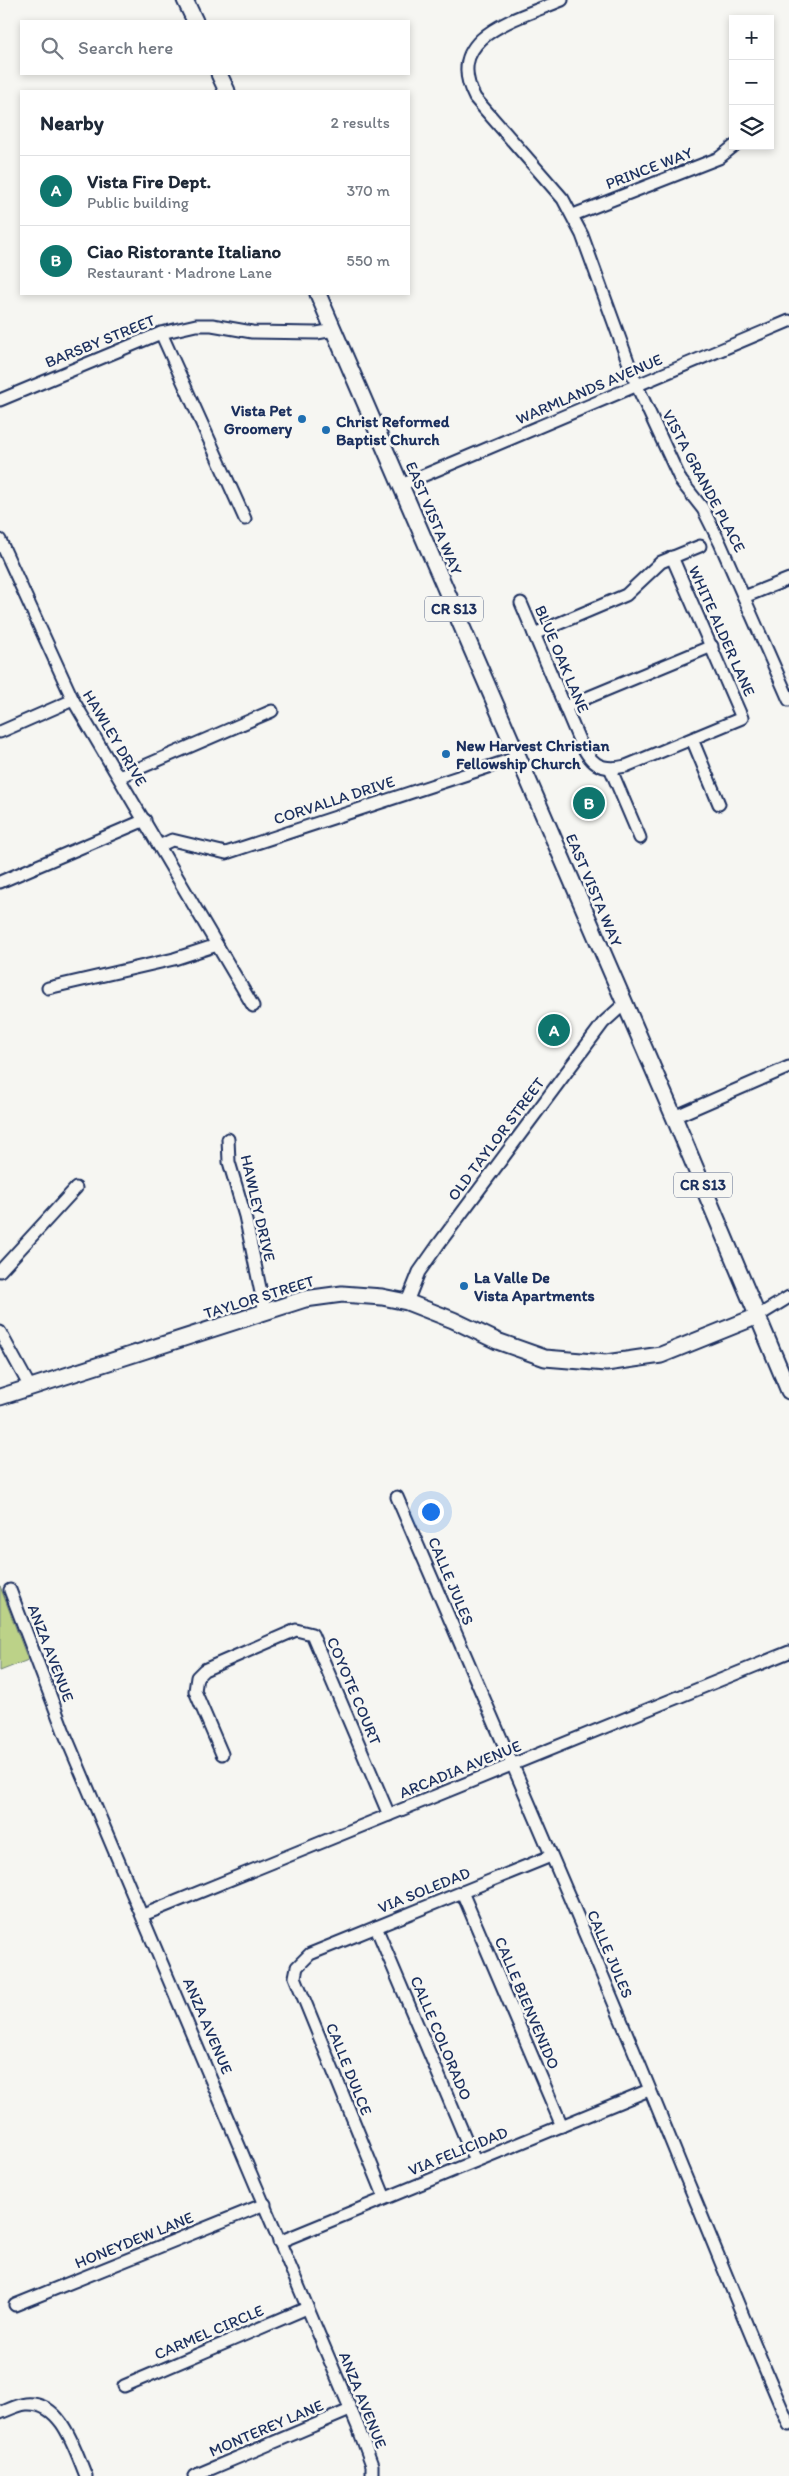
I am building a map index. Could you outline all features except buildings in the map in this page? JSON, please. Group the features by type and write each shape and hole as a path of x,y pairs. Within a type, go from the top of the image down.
{"main road":[{"path":"186,0 195,20"},
{"path":"219,75 227,90"},
{"name":"EAST VISTA WAY","path":"318,295 674,1117 789,1391"},
{"name":"TAYLOR STREET","path":"0,1397 305,1298 334,1295 382,1297 407,1302 453,1320 497,1341 545,1358 606,1363 661,1355 758,1316"}],"street":[{"name":"VISTA GRANDE PLACE","path":"562,0 490,32 478,40 468,54 466,76 475,98 563,199 573,215 637,386 681,481 703,509 789,700"},
{"name":"PRINCE WAY","path":"573,215 719,158 729,150"},
{"name":"WARMLANDS AVENUE","path":"401,485 789,321"},
{"name":"BARSBY STREET","path":"0,400 161,333 187,327 212,325 252,332 317,333 334,330"},
{"path":"161,333 245,519"},
{"name":"HAWLEY DRIVE","path":"0,540 73,700 253,1006"},
{"path":"534,634 626,594 662,562 700,546"},
{"name":"WHITE ALDER LANE","path":"672,557 742,718 692,739"},
{"path":"744,597 789,579"},
{"name":"BLUE OAK LANE","path":"521,603 589,758 601,767 611,770"},
{"path":"565,707 712,646"},
{"path":"0,732 73,700"},
{"path":"119,777 272,711"},
{"path":"640,838 611,770 626,766 692,739 719,804"},
{"name":"CORVALLA DRIVE","path":"159,846 172,840 226,853 519,757"},
{"path":"0,882 145,820"},
{"path":"48,988 174,959 217,945"},
{"name":"OLD TAYLOR STREET","path":"407,1302 419,1272 603,1023 624,1004"},
{"path":"674,1117 789,1067"},
{"name":"HAWLEY DRIVE","path":"228,1139 229,1162 245,1216 265,1312"},
{"path":"0,1272 76,1188"},
{"path":"758,1316 789,1297"},
{"path":"0,1332 30,1387"},
{"name":"CALLE JULES","path":"397,1498 551,1856 735,2302 789,2425"},
{"name":"ANZA AVENUE","path":"10,1590 64,1732 265,2204 279,2242 350,2410 372,2465 372,2476"},
{"name":"COYOTE COURT","path":"222,1754 195,1691 197,1677 204,1670 296,1630 305,1631 312,1634 389,1815"},
{"name":"ARCADIA AVENUE","path":"143,1915 789,1652"},
{"name":"VIA SOLEDAD","path":"310,1954 551,1856"},
{"name":"CALLE BIENVENIDO","path":"462,1892 562,2126"},
{"name":"CALLE COLORADO","path":"376,1928 476,2161"},
{"name":"CALLE DULCE","path":"310,1954 297,1967 295,1977 385,2198"},
{"name":"VIA FELICIDAD","path":"279,2242 649,2090"},
{"name":"HONEYDEW LANE","path":"16,2305 265,2204"},
{"name":"CARMEL CIRCLE","path":"124,2386 307,2308"},
{"path":"0,2413 26,2404 40,2406 53,2413 67,2432 86,2476"},
{"name":"MONTEREY LANE","path":"194,2476 350,2410"}],"green space":[{"path":"0,1586 28,1660 0,1671"}],"place":[{"name":"Vista Pet Groomery","path":"302,419"},
{"name":"Christ Reformed Baptist Church","path":"326,430"},
{"name":"New Harvest Christian Fellowship Church","path":"446,754"},
{"name":"Ciao Ristorante Italiano","path":"589,803"},
{"name":"Vista Fire Dept.","path":"554,1030"},
{"name":"La Valle De Vista Apartments","path":"464,1286"}]}
